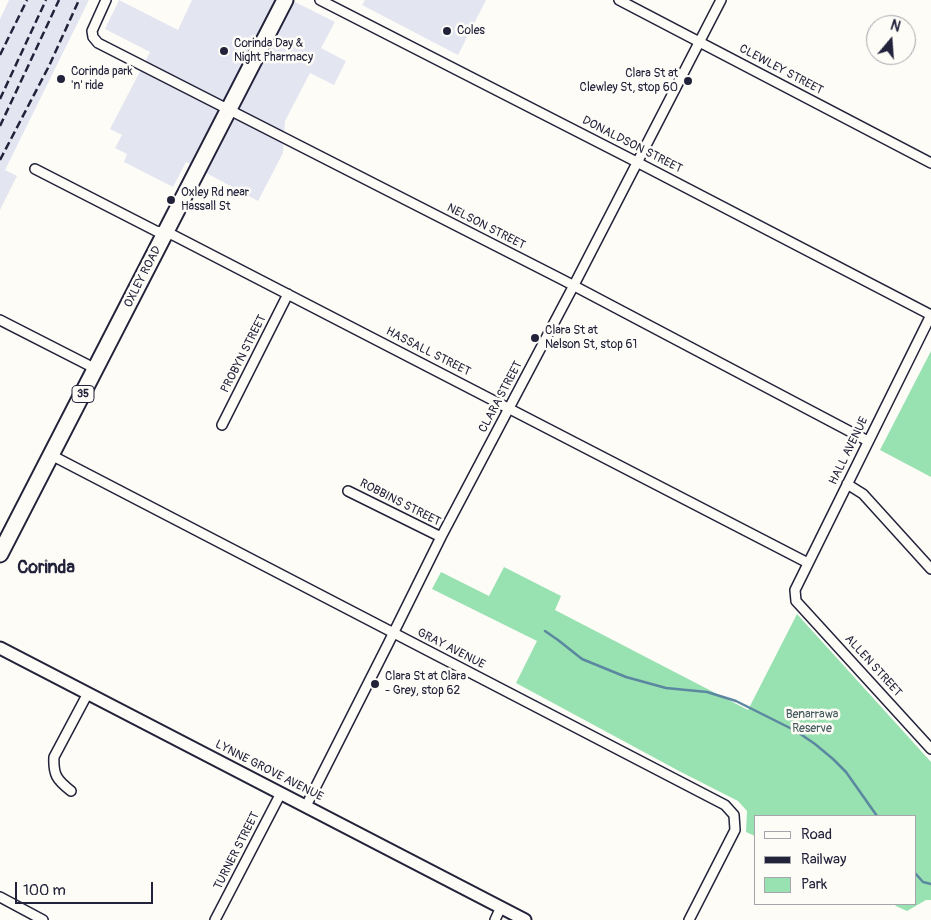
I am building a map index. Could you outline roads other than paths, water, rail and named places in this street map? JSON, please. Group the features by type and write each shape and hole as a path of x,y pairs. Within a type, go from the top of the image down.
{"main road":[{"name":"OXLEY ROAD","path":"0,554 285,0"}],"street":[{"name":"NELSON STREET","path":"106,0 92,29 92,37 98,43 574,286 868,441"},
{"name":"DONALDSON STREET","path":"320,0 931,315"},
{"name":"CLEWLEY STREET","path":"619,0 931,163"},
{"name":"CLARA STREET","path":"306,806 441,538 574,286 721,0"},
{"name":"HASSALL STREET","path":"35,170 156,231 173,235 808,564"},
{"name":"PROBYN STREET","path":"222,425 288,294"},
{"name":"HALL AVENUE","path":"796,601 796,590 808,564 931,315"},
{"path":"0,320 96,369"},
{"name":"GRAY AVENUE","path":"51,456 725,805 734,815 735,830 689,920"},
{"path":"847,484 863,494 931,569"},
{"name":"ROBBINS STREET","path":"348,491 441,538"},
{"name":"ALLEN STREET","path":"796,601 931,749"},
{"name":"LYNNE GROVE AVENUE","path":"0,648 525,920"},
{"path":"71,791 59,781 54,768 54,757 88,693"},
{"name":"TURNER STREET","path":"215,920 281,793"},
{"path":"0,897 43,920"},
{"path":"494,920 501,907"}],"waterway":[{"path":"545,631 582,659 626,677 666,688 707,692 736,701 796,731 815,744 846,772 876,815"},
{"path":"916,874 923,882 931,884"}],"railway":[{"path":"0,55 27,0"},
{"path":"0,99 46,0"},
{"path":"0,126 59,0"},
{"path":"0,160 49,66 79,0"}],"place":[{"name":"Coles","path":"447,31"},
{"name":"Corinda Day & Night Pharmacy","path":"224,51"},
{"name":"Corinda park 'n' ride","path":"61,79"},
{"name":"Clara St at Clewley St, stop 60","path":"688,81"},
{"name":"Oxley Rd near Hassall St","path":"171,200"},
{"name":"Clara St at Nelson St, stop 61","path":"535,338"},
{"name":"Clara St at Clara - Grey, stop 62","path":"375,684"}],"district":[{"name":"Corinda","path":"46,568"}],"park label":[{"name":"Benarrawa Reserve","path":"812,722"}]}
